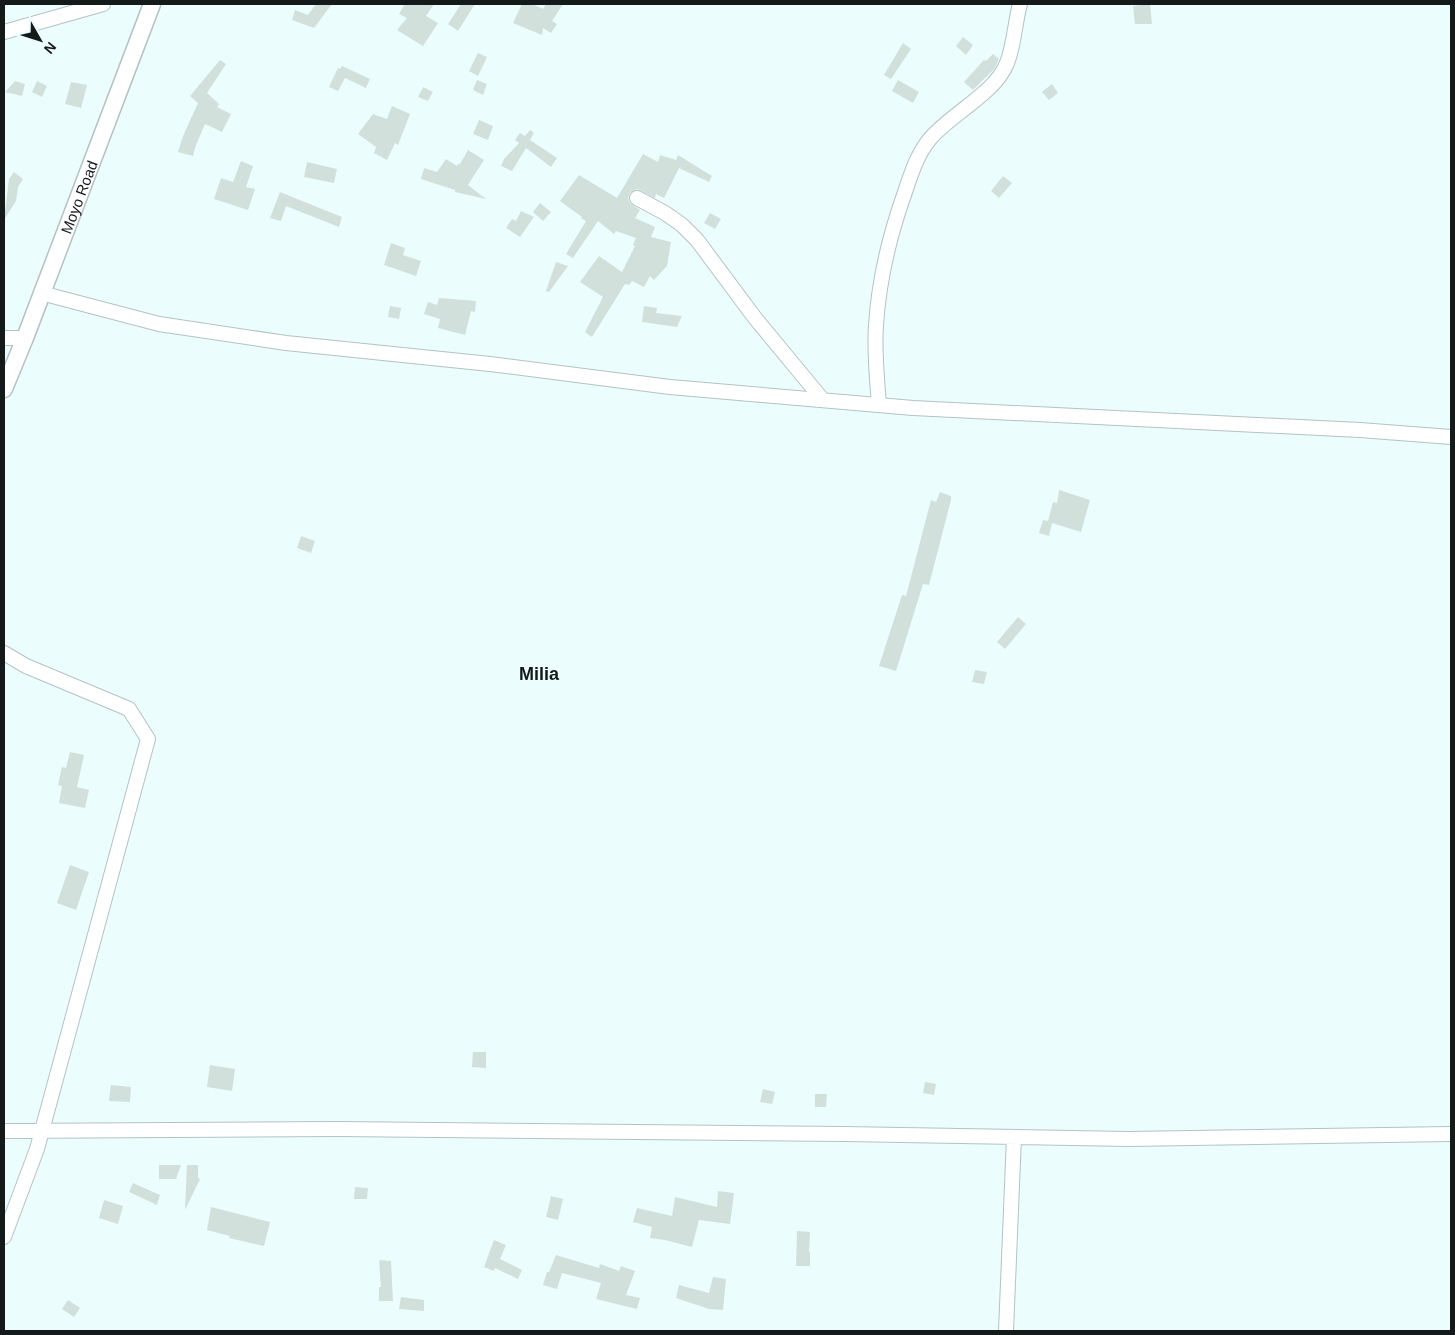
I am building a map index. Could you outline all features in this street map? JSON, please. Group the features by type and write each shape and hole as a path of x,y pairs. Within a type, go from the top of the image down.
{"main road":[{"name":"Moyo Road","path":"4,389 152,4"}],"street":[{"path":"4,32 103,4"},
{"path":"879,405 875,348 877,316 883,271 892,230 903,197 916,162 929,140 942,126 992,85 1003,71 1008,62 1020,4"},
{"path":"637,198 665,212 697,240 756,318 822,399"},
{"path":"42,293 159,324 286,342 490,364 670,387 913,408 1360,430 1451,437"},
{"path":"4,338 25,338"},
{"path":"4,653 26,666 129,709 148,739 37,1149 4,1237"},
{"path":"4,1131 348,1130 834,1134 1128,1139 1451,1134"},
{"path":"1006,1331 1014,1137"}],"building":[{"path":"316,4 332,4 314,28 292,20 295,10 308,15"},
{"path":"405,4 434,4 426,16 438,23 423,46 397,30 407,18 399,14"},
{"path":"461,4 475,4 458,31 448,24"},
{"path":"522,4 532,4 543,9 546,4 563,4 552,21 557,24 551,33 543,28 542,35 513,23"},
{"path":"1150,4 1152,24 1135,24 1133,6"},
{"path":"963,37 973,45 966,55 956,46"},
{"path":"903,43 911,49 891,79 884,75"},
{"path":"478,53 487,57 478,76 469,71"},
{"path":"993,54 999,59 994,69 973,90 964,82 984,60 986,61"},
{"path":"220,60 226,64 207,93 219,104 217,107 231,114 222,132 205,124 193,156 178,152 198,103 190,96"},
{"path":"342,66 370,79 366,88 345,78 338,91 329,87 338,68 340,69"},
{"path":"477,80 487,84 483,95 473,90"},
{"path":"898,80 919,92 913,103 892,91"},
{"path":"15,81 25,84 22,96 5,92"},
{"path":"37,81 47,86 42,97 32,92"},
{"path":"71,82 87,85 81,108 65,104"},
{"path":"1052,84 1058,93 1049,100 1042,92"},
{"path":"423,87 433,92 428,101 418,97"},
{"path":"392,106 410,114 398,145 395,143 387,160 374,153 376,147 358,134 373,114 387,119"},
{"path":"479,120 493,126 488,140 473,134"},
{"path":"530,130 534,133 530,140 557,158 551,167 526,148 512,171 501,166 504,159 519,143 515,140 520,133 525,136"},
{"path":"468,150 484,160 468,185 486,199 455,192 455,190 421,179 424,168 437,172 446,159 457,166"},
{"path":"643,154 658,162 660,155 676,160 678,155 712,176 709,182 679,168 664,198 656,194 655,198 637,189 630,193 628,198 630,203 640,210 635,218 655,227 651,237 671,242 667,266 654,280 650,276 644,287 632,281 629,285 625,284 592,337 585,332 603,297 580,282 599,256 622,272 635,246 633,245 636,238 616,231 614,234 598,221 573,258 566,254 586,221 560,201 579,175 617,198"},
{"path":"241,161 253,166 246,187 255,189 248,210 214,199 221,178 233,182"},
{"path":"307,162 337,169 334,183 304,177"},
{"path":"14,172 23,179 18,187 16,201 4,220 9,179"},
{"path":"1003,176 1012,183 999,198 991,191"},
{"path":"280,192 342,217 339,227 286,206 281,221 270,218"},
{"path":"540,203 551,212 543,221 533,212"},
{"path":"521,211 534,217 520,237 506,228 512,219 516,221"},
{"path":"710,213 721,219 715,229 704,223"},
{"path":"391,243 405,248 403,255 421,261 416,276 384,265"},
{"path":"556,262 568,266 549,292 546,291"},
{"path":"439,298 476,301 475,312 471,311 465,335 438,328 440,319 424,314 428,302 437,305"},
{"path":"390,306 401,308 399,319 388,317"},
{"path":"644,306 657,308 656,313 682,316 677,327 642,322"},
{"path":"1059,490 1090,500 1081,532 1052,523 1049,536 1039,533 1043,520 1048,521 1053,502 1057,503"},
{"path":"940,492 951,496 951,500 929,585 923,584 896,671 879,666 902,595 906,596 931,500 936,502"},
{"path":"301,536 315,541 311,553 297,548"},
{"path":"1018,617 1026,624 1005,649 997,642"},
{"path":"975,670 987,672 984,684 972,682"},
{"path":"70,752 84,755 77,787 89,790 85,808 59,803 62,786 58,785 62,767 66,768"},
{"path":"70,865 89,872 76,910 57,903"},
{"path":"473,1052 486,1052 486,1068 472,1067"},
{"path":"210,1065 235,1069 232,1091 207,1087"},
{"path":"925,1082 936,1084 934,1095 923,1093"},
{"path":"111,1085 131,1087 130,1102 109,1101"},
{"path":"763,1089 775,1092 772,1104 760,1102"},
{"path":"815,1094 827,1094 826,1107 815,1107"},
{"path":"159,1165 181,1165 176,1179 159,1179"},
{"path":"187,1165 198,1165 198,1178 200,1179 185,1210"},
{"path":"133,1183 160,1195 157,1205 129,1192"},
{"path":"355,1187 368,1188 367,1199 354,1199"},
{"path":"718,1191 734,1193 730,1224 699,1220 692,1247 650,1238 652,1227 633,1222 637,1208 672,1216 675,1197 717,1207"},
{"path":"551,1196 563,1199 558,1220 546,1217"},
{"path":"104,1200 123,1206 118,1224 99,1218"},
{"path":"211,1207 270,1222 264,1246 229,1238 230,1236 207,1230"},
{"path":"797,1231 810,1232 810,1266 796,1266"},
{"path":"494,1240 506,1245 500,1259 522,1270 518,1279 495,1268 494,1271 484,1267"},
{"path":"556,1255 599,1268 600,1264 619,1271 621,1266 635,1271 626,1295 640,1298 637,1309 596,1299 601,1283 562,1273 557,1289 543,1285"},
{"path":"379,1260 391,1261 393,1301 379,1301 379,1287 381,1287"},
{"path":"713,1277 726,1279 723,1310 709,1309 676,1298 679,1285 709,1293"},
{"path":"401,1297 424,1300 424,1311 399,1309"},
{"path":"68,1300 80,1308 74,1317 62,1309"}],"district":[{"name":"Milia","path":"539,674"}]}
